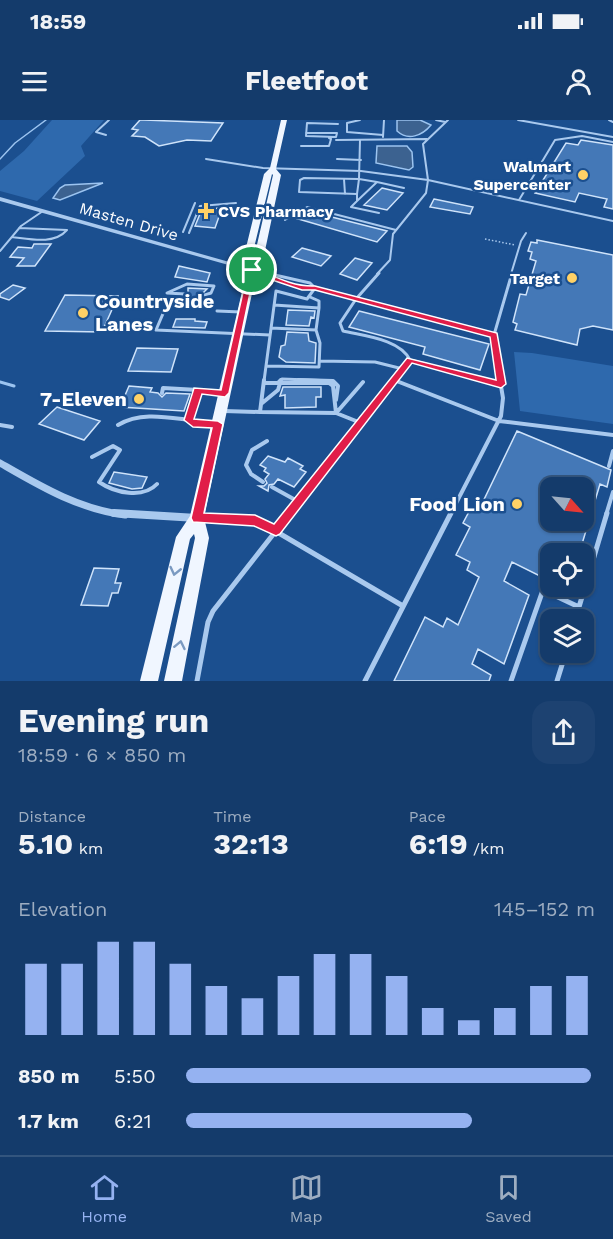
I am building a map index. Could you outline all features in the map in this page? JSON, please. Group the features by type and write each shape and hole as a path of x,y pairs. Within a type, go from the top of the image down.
{"main road":[{"path":"149,681 183,537 197,518 252,270 248,260 267,174 273,169 284,120"},
{"path":"173,681 202,537 197,518"}],"street":[{"name":"Masten Drive","path":"0,200 252,270"},
{"path":"0,463 58,495 89,508 139,516 197,518"}],"lane":[{"path":"106,135 96,132 109,120"},
{"path":"360,120 345,124 347,132 383,135"},
{"path":"384,120 384,140"},
{"path":"436,120 446,121"},
{"path":"518,120 613,137"},
{"path":"609,120 613,122"},
{"path":"410,360 406,351 390,343 343,331 340,323 356,298 390,261 393,234 426,194 428,180 423,144 446,121"},
{"path":"306,135 308,123 338,124"},
{"path":"585,137 588,132"},
{"path":"306,135 360,140 427,139"},
{"path":"301,146 331,144 330,138 306,135"},
{"path":"519,200 555,140 585,137 613,142"},
{"path":"357,201 358,179 361,171 360,140"},
{"path":"206,159 273,169 361,171 428,180 613,221"},
{"path":"337,159 361,160"},
{"path":"357,194 299,192 300,180 304,178 358,179 404,188"},
{"path":"344,179 345,194"},
{"path":"377,182 351,207 379,213"},
{"path":"183,232 195,203"},
{"path":"189,232 200,206 236,203"},
{"path":"285,220 307,207 396,230"},
{"path":"0,251 20,228 43,211"},
{"path":"12,237 55,239 64,236 67,230 20,228"},
{"path":"365,681 499,421 503,398 494,335 520,246 526,233"},
{"path":"252,270 264,277 305,289 315,288 494,335"},
{"path":"252,270 310,283 315,288"},
{"path":"185,294 167,293 187,284 214,286 211,293 205,295"},
{"path":"310,297 315,288"},
{"path":"260,412 273,305 276,291 303,299 310,297 319,301 316,330 320,343 319,367 266,366"},
{"path":"273,305 319,308"},
{"path":"165,309 156,330 270,335"},
{"path":"217,311 242,312"},
{"path":"271,328 316,330"},
{"path":"197,681 208,622 213,610 410,360"},
{"path":"410,360 501,384"},
{"path":"320,361 375,362 403,369"},
{"path":"394,380 499,421 613,435"},
{"path":"336,413 363,382"},
{"path":"263,383 329,383 333,386 336,413"},
{"path":"261,405 278,390 279,383"},
{"path":"162,393 163,388 178,392 198,390 225,393"},
{"path":"189,420 198,390"},
{"path":"154,416 156,409"},
{"path":"170,418 172,410"},
{"path":"220,411 336,413 361,423"},
{"path":"118,425 125,420 154,416 189,420 193,423 218,424"},
{"path":"0,425 12,427"},
{"path":"263,482 251,474 246,465 247,456 255,446 267,441"},
{"path":"92,457 108,447 113,446 120,450 118,457 100,478 99,482 103,487 141,494 151,490 156,484"},
{"path":"609,466 613,452"},
{"path":"272,487 299,502"},
{"path":"512,681 543,590 579,607 613,492"},
{"path":"197,518 255,520 276,530 403,606"},
{"path":"557,681 563,663"}],"path":[{"path":"485,239 520,246"}],"shaded area":[{"path":"52,120 104,120 81,146 85,156 37,201 0,191 0,171 24,151"},
{"path":"397,120 420,120 431,125 415,136 406,136 397,131"},
{"path":"377,146 407,146 412,152 413,167 409,170 376,163"},
{"path":"103,183 60,200 53,198 65,185"},
{"path":"514,352 613,366 613,424 520,411"}],"building":[{"path":"140,120 223,123 211,141 187,140 159,146 145,137 132,136 138,130 132,129"},
{"name":"Walmart Supercenter","path":"581,140 613,145 613,209 604,207 607,199 579,193 575,202 535,193 566,143 578,145"},
{"path":"382,188 403,193 387,210 364,205"},
{"path":"434,199 473,207 470,214 430,207"},
{"name":"CVS Pharmacy","path":"222,208 215,228 195,226 202,209"},
{"path":"308,211 387,231 377,242 295,218"},
{"name":"Target","path":"537,240 613,255 613,330 593,326 580,329 577,345 515,330 517,324 513,322 520,294 526,295 536,261 530,259 532,252 528,251 531,242 537,243"},
{"path":"34,244 51,244 35,266 17,266 24,258 10,257 18,247 32,248"},
{"path":"302,248 331,256 321,266 292,257"},
{"path":"355,258 372,263 357,280 340,274"},
{"path":"179,266 210,273 207,282 175,277"},
{"path":"13,285 25,288 9,300 0,297 0,294"},
{"path":"188,288 207,289 202,294 203,299 183,299 188,296"},
{"name":"Countryside Lanes","path":"65,295 118,296 102,332 45,331"},
{"path":"288,310 315,311 314,318 311,317 309,326 286,325"},
{"path":"359,311 489,344 480,370 423,354 425,347 349,327"},
{"path":"176,319 195,319 195,321 207,322 205,328 173,327"},
{"path":"287,332 308,333 309,341 316,343 315,363 286,362 279,357 281,346 285,345"},
{"path":"137,348 178,349 171,372 128,371"},
{"path":"129,386 152,388 150,392 158,393 162,397 166,393 190,394 184,411 120,407"},
{"path":"283,387 321,387 321,397 316,397 316,407 285,408 285,395 280,396"},
{"path":"57,407 100,421 84,440 39,424"},
{"path":"517,431 611,470 607,487 600,484 594,504 594,477 540,477 540,531 586,531 582,543 540,543 540,576 512,562 504,581 529,595 504,664 478,649 472,664 491,675 489,681 394,681 425,617 443,627 447,618 458,625 479,577 467,570 470,562 456,555 470,527 463,523 471,508 478,512"},
{"path":"268,456 285,462 288,458 303,466 300,469 306,472 294,487 278,479 274,484 269,485 268,491 259,486 267,483 265,479 269,474 264,471 266,468 260,465"},
{"path":"114,472 147,477 142,488 132,489 109,483"},
{"path":"94,568 119,569 115,583 121,583 118,593 112,593 108,606 81,605"}],"waterway":[{"path":"0,159 15,143 46,120"},
{"path":"0,382 14,386"}],"place":[{"name":"Walmart Supercenter","path":"583,175"},
{"name":"CVS Pharmacy","path":"206,211"},
{"name":"Target","path":"572,278"},
{"name":"Countryside Lanes","path":"83,313"},
{"name":"7-Eleven","path":"139,399"},
{"name":"Food Lion","path":"517,504"}],"route":[{"path":"252,270 264,277 305,289 315,288 494,335 501,384 410,360 276,530 255,520 197,518 218,424 193,423 189,420 198,390 225,393 252,270"}]}
